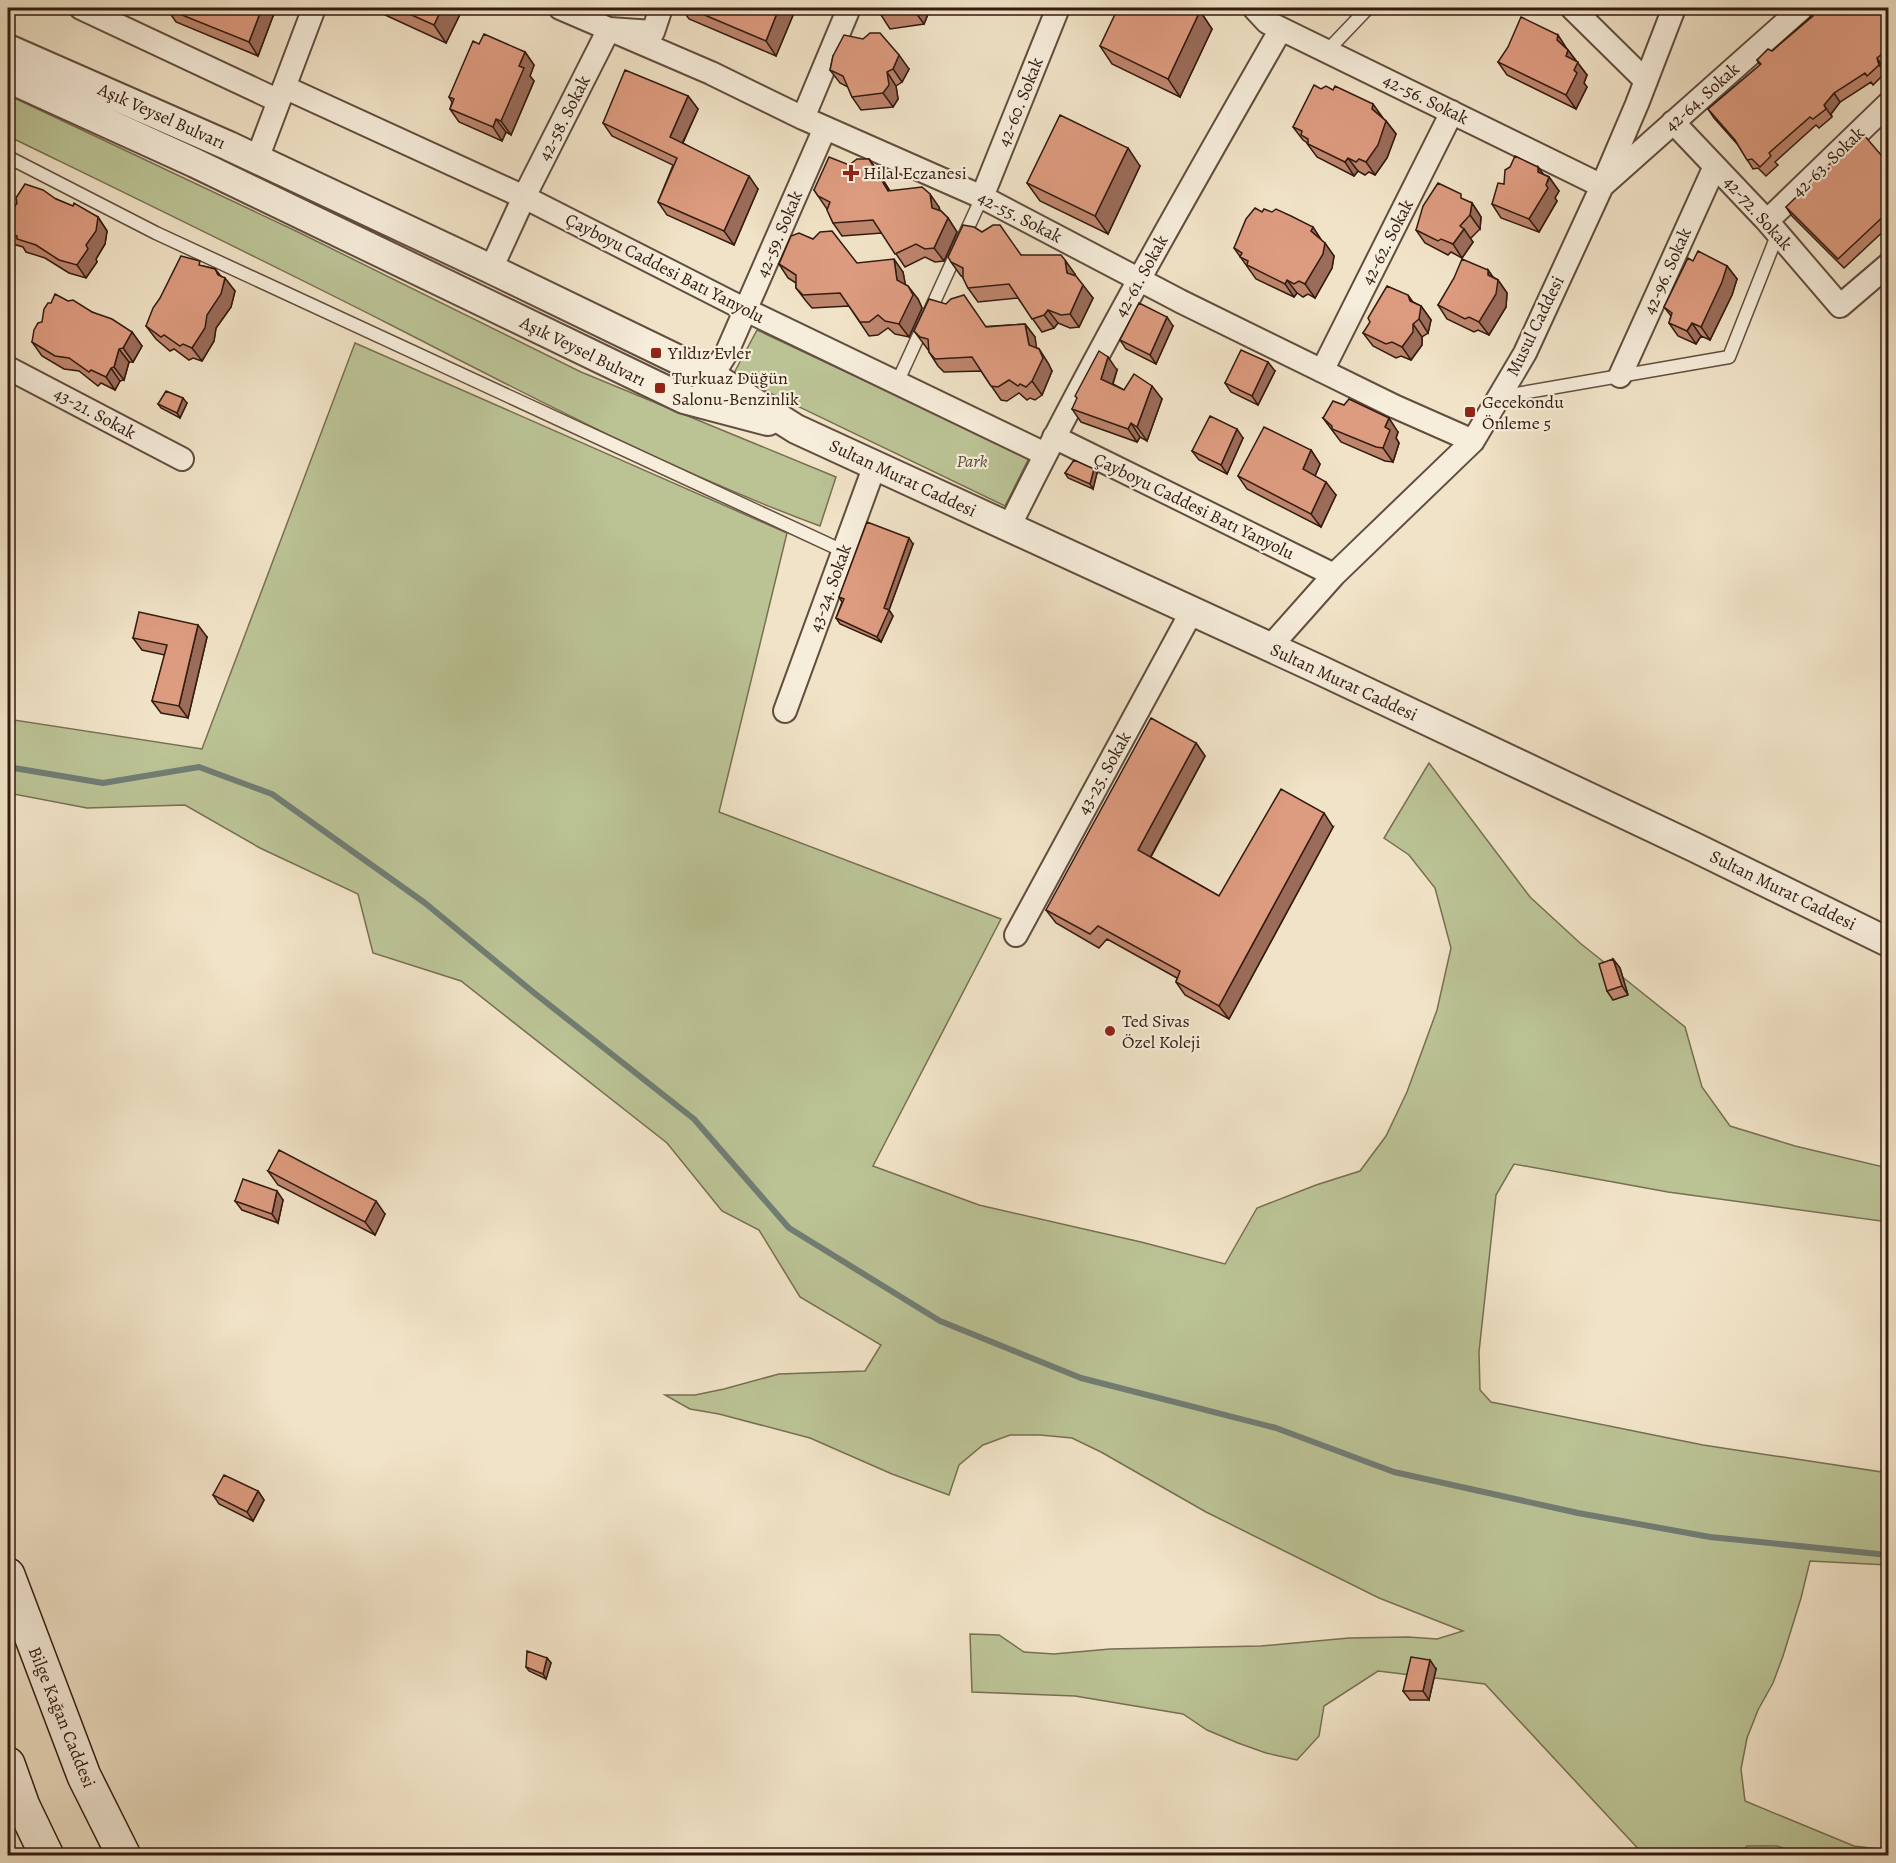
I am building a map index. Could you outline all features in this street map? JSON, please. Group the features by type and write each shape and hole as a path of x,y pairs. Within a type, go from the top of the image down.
{"main road":[{"name":"Bilge Kağan Caddesi","path":"8,1575 84,1776 124,1856"},
{"path":"8,1764 23,1806 47,1856"}],"street":[{"name":"Çayboyu Caddesi Batı Yanyolu","path":"81,8 524,196 746,310 897,383 1050,446 1334,575"},
{"path":"257,159 314,8"},
{"name":"42-55. Sokak","path":"560,8 711,73 802,118 982,197 1180,302 1396,407 1473,441"},
{"path":"609,29 652,32 661,8"},
{"path":"802,118 849,8"},
{"name":"42-60. Sokak","path":"982,197 1058,8"},
{"name":"42-56. Sokak","path":"1254,8 1268,22 1281,29 1602,186"},
{"path":"1572,8 1646,81"},
{"name":"Musul Caddesi","path":"1270,647 1334,575 1473,441 1525,353 1602,186 1674,8"},
{"name":"42-64. Sokak","path":"1602,186 1802,8"},
{"name":"42-58. Sokak","path":"491,269 524,196 609,29"},
{"name":"42-61. Sokak","path":"1009,527 1138,279 1281,29"},
{"name":"Aşık Veysel Bulvarı","path":"8,49 257,159 491,269 712,376 796,429"},
{"name":"Aşık Veysel Bulvarı","path":"8,78 195,163 673,394 796,429"},
{"name":"42-63. Sokak","path":"1772,227 1888,104"},
{"name":"42-62. Sokak","path":"1322,371 1452,112"},
{"name":"42-72. Sokak","path":"1673,122 1772,227 1840,306 1888,265"},
{"name":"42-59. Sokak","path":"696,402 727,352 825,128"},
{"name":"42-96. Sokak","path":"1620,376 1715,166"},
{"name":"43-21. Sokak","path":"8,368 182,459"},
{"name":"Sultan Murat Caddesi","path":"796,429 1270,647 1694,847 1888,942"},
{"name":"43-24. Sokak","path":"784,711 875,465"},
{"name":"43-25. Sokak","path":"1016,935 1192,611"}],"lane":[{"path":"1327,51 1368,8"},
{"path":"8,157 156,233 843,551"},
{"path":"897,383 982,197"},
{"path":"1499,397 1729,357 1772,227"}],"green space":[{"path":"8,95 298,232 581,372 836,477 820,526 655,457 8,136"},
{"name":"Park","path":"757,330 1029,458 1005,506 733,375"},
{"path":"355,343 787,533 719,812 1001,919 873,1166 979,1205 1141,1242 1225,1264 1257,1208 1360,1171 1386,1136 1407,1092 1437,1010 1451,948 1435,888 1409,855 1384,838 1429,763 1530,897 1580,943 1685,1027 1702,1087 1730,1126 1795,1146 1888,1168 1888,1222 1668,1192 1514,1164 1496,1195 1479,1352 1480,1390 1491,1402 1703,1445 1888,1473 1888,1565 1810,1561 1783,1656 1747,1738 1741,1769 1745,1801 1854,1846 1879,1849 1888,1844 1888,1855 1802,1855 1777,1846 1747,1846 1740,1855 1644,1855 1485,1684 1378,1671 1324,1706 1319,1736 1297,1760 1266,1753 1238,1743 1207,1730 1183,1714 1075,1696 972,1692 970,1634 999,1635 1024,1652 1054,1654 1110,1649 1261,1646 1349,1638 1437,1639 1463,1631 1379,1598 1206,1512 1072,1438 1010,1435 983,1445 959,1465 949,1495 892,1474 810,1438 719,1414 690,1409 665,1395 695,1395 779,1374 865,1371 881,1345 800,1297 759,1230 722,1211 667,1143 461,981 373,953 358,894 260,848 185,805 87,808 8,793 8,719 202,749"}],"building":[{"path":"168,8 262,8 249,42"},
{"path":"396,8 442,8 434,25"},
{"path":"688,8 779,8 766,41"},
{"path":"879,8 916,8 881,15"},
{"path":"1118,8 1192,8 1200,11 1168,79 1100,46"},
{"path":"1819,8 1885,8 1888,11 1888,49 1877,58 1879,65 1867,76 1865,73 1834,93 1824,105 1826,109 1813,119 1810,117 1769,153 1771,156 1760,167 1752,159 1747,160 1735,140 1708,109 1761,64 1757,60 1768,49 1772,51 1813,16 1809,14"},
{"path":"1521,17 1558,35 1557,40 1568,50 1566,56 1578,62 1574,70 1577,73 1566,95 1498,62 1508,47"},
{"path":"870,33 880,33 899,55 893,69 887,72 889,85 883,93 852,97 843,76 830,70 833,56 844,35 863,39"},
{"path":"484,34 525,52 519,66 524,68 501,121 496,119 493,127 450,109 454,99 449,97 473,41 479,44"},
{"path":"625,70 688,96 670,137 749,176 724,231 658,202 677,158 603,123"},
{"path":"1314,85 1321,89 1326,86 1333,90 1335,86 1373,104 1372,109 1386,121 1378,145 1366,162 1359,159 1356,162 1348,158 1345,162 1308,144 1308,139 1301,135 1302,131 1293,127"},
{"path":"1060,115 1128,148 1095,216 1027,183"},
{"path":"1863,134 1888,163 1888,212 1838,259 1786,207"},
{"path":"1515,156 1538,167 1538,172 1549,177 1546,185 1548,188 1529,219 1492,204 1498,183 1504,184 1505,170 1510,167"},
{"path":"829,157 849,165 857,159 869,159 888,191 922,187 930,194 932,208 941,211 948,218 934,248 925,249 916,244 895,254 873,220 833,223 827,210 830,202 818,196 814,190"},
{"path":"1438,183 1461,194 1461,198 1472,203 1470,215 1460,226 1464,229 1453,244 1441,239 1438,241 1416,230 1423,206"},
{"path":"25,184 43,190 56,199 73,206 74,203 98,217 96,231 86,245 88,249 77,265 59,260 36,245 17,239 17,236 8,232 8,216 17,203 16,198"},
{"path":"1255,208 1262,212 1264,209 1272,212 1276,209 1313,227 1311,231 1325,243 1323,254 1305,284 1299,281 1294,284 1287,280 1285,284 1247,265 1248,261 1240,257 1242,253 1234,248 1246,219"},
{"path":"963,225 974,227 982,232 993,225 1000,225 1021,255 1061,255 1065,260 1067,273 1076,276 1083,285 1070,314 1061,315 1048,310 1044,315 1032,319 1009,284 968,288 963,278 963,268 951,262 948,257"},
{"path":"832,231 857,263 894,259 897,280 908,286 913,295 899,324 885,321 878,315 869,322 860,322 840,293 803,295 796,288 796,275 779,264 791,236 799,233 813,239 820,232"},
{"path":"1698,251 1727,266 1701,327 1692,323 1687,331 1669,323 1672,313 1664,307 1688,258 1693,261"},
{"path":"181,256 200,261 199,265 215,269 218,275 225,278 221,294 207,315 205,328 192,348 183,344 180,346 164,335 161,337 146,326"},
{"path":"1462,259 1488,270 1488,275 1498,280 1496,294 1479,322 1469,317 1465,319 1438,305"},
{"path":"1387,286 1408,295 1410,301 1421,306 1419,319 1413,324 1413,332 1402,347 1392,342 1386,344 1363,333 1370,322 1368,318"},
{"path":"55,294 112,319 132,332 123,348 119,349 114,367 106,377 91,370 89,372 69,358 55,356 32,342 34,330 38,323 42,322 44,309 48,303 51,303"},
{"path":"964,295 986,327 1025,324 1029,345 1039,349 1043,358 1032,381 1026,387 1020,384 1018,386 1009,380 998,387 991,386 972,357 935,359 929,352 928,339 920,337 914,331 929,299 946,304 951,299"},
{"path":"1139,303 1167,317 1150,355 1120,340"},
{"path":"1241,350 1268,362 1252,396 1225,383"},
{"path":"1099,351 1108,357 1101,379 1124,390 1134,374 1152,386 1137,427 1131,423 1128,429 1072,409 1077,398 1075,396"},
{"path":"166,391 183,398 177,413 158,404"},
{"path":"1349,399 1389,418 1385,427 1390,430 1383,448 1332,429 1332,426 1323,418 1333,401 1344,405"},
{"path":"1210,416 1237,429 1221,465 1192,451"},
{"path":"1264,427 1311,450 1303,469 1326,482 1311,514 1238,476"},
{"path":"1074,460 1094,469 1090,484 1065,473"},
{"path":"867,522 909,538 884,608 889,610 877,637 836,618 844,599 839,597"},
{"path":"139,612 198,625 179,706 152,701 167,645 133,638"},
{"path":"1151,718 1196,743 1138,850 1219,896 1281,789 1324,813 1219,1006 1176,982 1180,971 1098,926 1090,934 1046,910"},
{"path":"1613,959 1622,986 1607,991 1599,964"},
{"path":"279,1150 376,1201 365,1222 268,1171"},
{"path":"243,1179 277,1191 272,1214 235,1201"},
{"path":"224,1475 258,1491 247,1512 213,1495"},
{"path":"527,1651 547,1658 543,1674 526,1667"},
{"path":"1411,1657 1430,1660 1423,1691 1403,1691"}],"waterway":[{"path":"8,767 103,783 199,767 272,794 425,903 694,1119 789,1228 940,1321 1081,1378 1276,1428 1394,1472 1578,1513 1710,1537 1888,1555"}],"place":[{"name":"Hilal Eczanesi","path":"851,173"},
{"name":"Yıldız Evler","path":"656,353"},
{"name":"Turkuaz Düğün Salonu-Benzinlik","path":"660,388"},
{"name":"Gecekondu Önleme 5","path":"1470,412"},
{"name":"Ted Sivas Özel Koleji","path":"1110,1031"}]}
